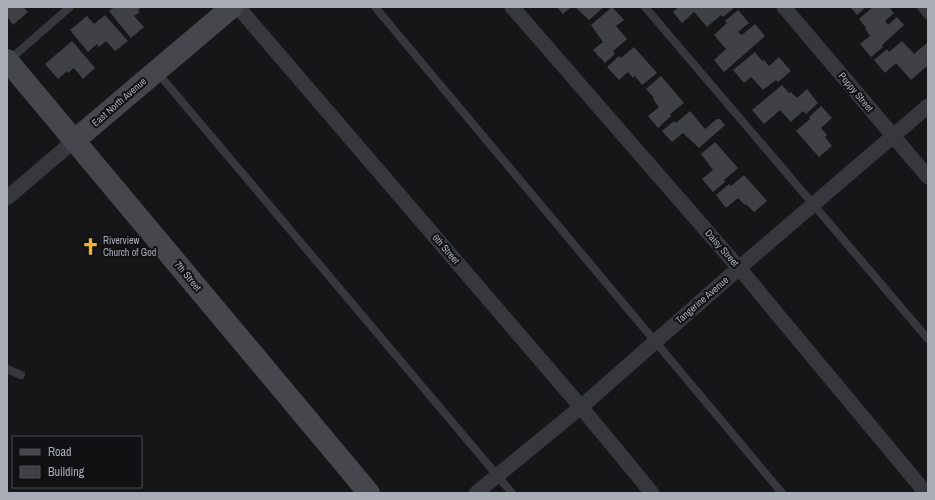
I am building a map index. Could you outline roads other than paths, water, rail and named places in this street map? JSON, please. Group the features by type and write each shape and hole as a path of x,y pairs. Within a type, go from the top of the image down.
{"street":[{"name":"East North Avenue","path":"7,198 232,7"},
{"name":"6th Street","path":"238,7 581,407 652,493"},
{"name":"Daisy Street","path":"512,7 739,268 926,493"},
{"name":"Poppy Street","path":"784,7 928,177"},
{"name":"7th Street","path":"7,61 75,140 369,493"},
{"name":"Tangerine Avenue","path":"476,493 581,407 739,268 928,106"}],"lane":[{"path":"7,61 70,7"},
{"path":"375,7 782,493"},
{"path":"645,7 928,339"},
{"path":"921,7 928,16"},
{"path":"156,70 512,493"},
{"path":"7,369 21,375"}],"place":[{"name":"Riverview Church of God","path":"90,246"}]}
